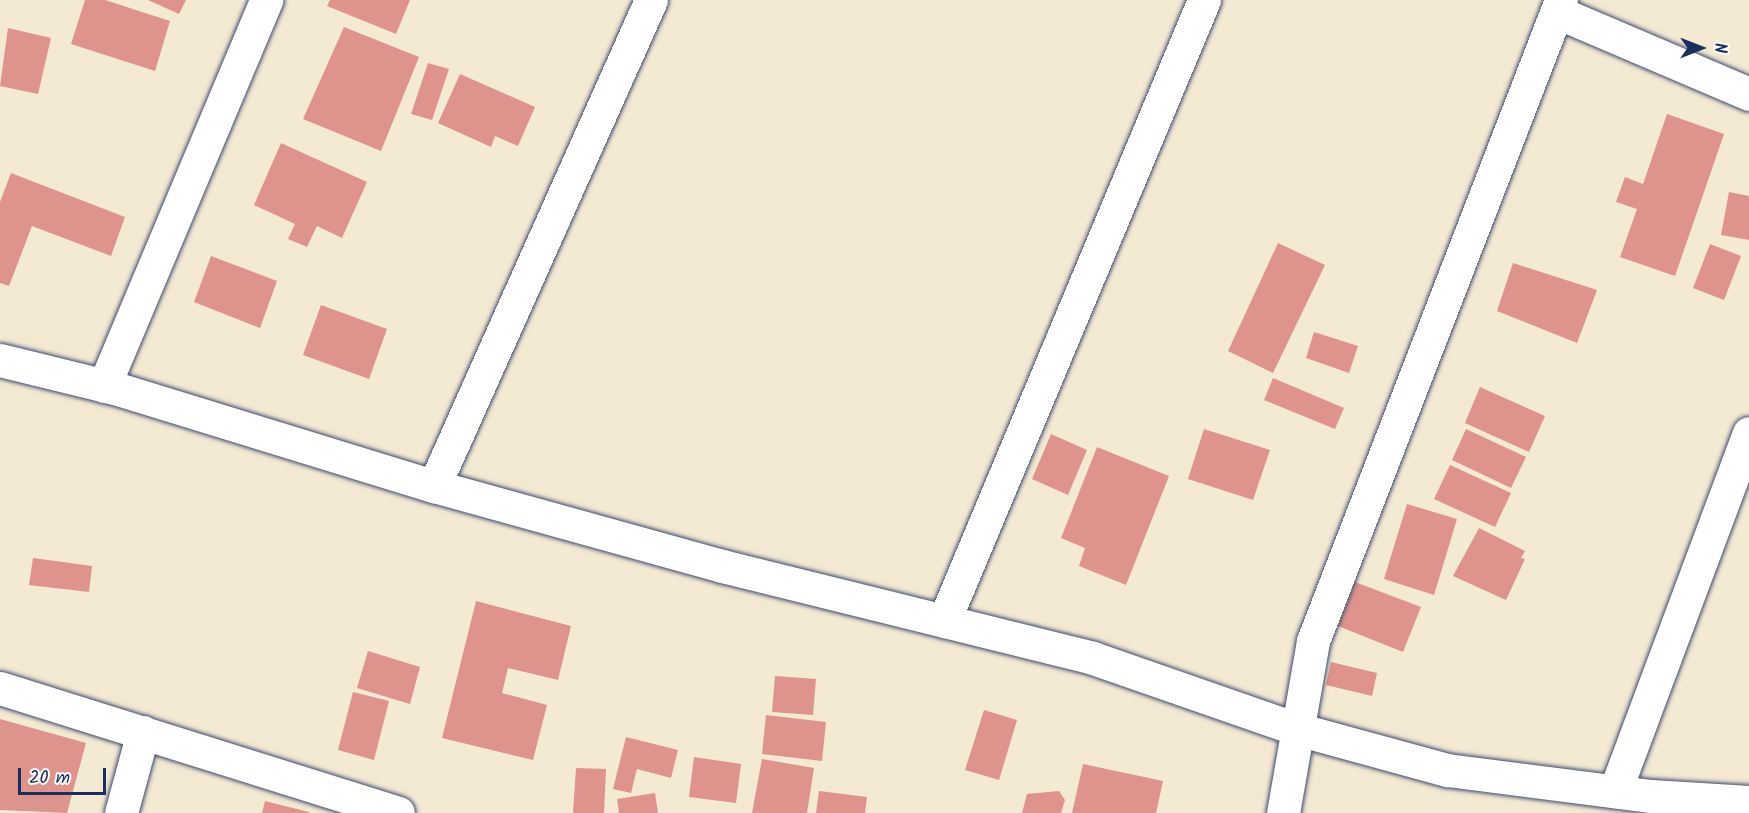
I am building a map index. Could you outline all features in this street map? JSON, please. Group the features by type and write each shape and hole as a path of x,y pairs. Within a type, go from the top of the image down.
{"street":[{"path":"104,386 266,0"},
{"path":"434,486 651,0"},
{"path":"944,621 1204,0"},
{"path":"1283,813 1313,641 1559,6 1749,94"},
{"path":"0,360 104,386 434,486 722,566 1093,658 1297,729 1447,770 1615,791 1749,802"},
{"path":"1615,791 1746,450"},
{"path":"0,688 401,812"},
{"path":"121,813 143,732"}],"building":[{"path":"85,0 105,0 170,21 155,71 71,44"},
{"path":"148,0 186,0 179,14"},
{"path":"330,0 410,0 396,34 327,6"},
{"path":"344,27 419,57 381,151 303,119"},
{"path":"8,28 51,38 38,94 0,86"},
{"path":"428,63 449,69 432,120 411,114"},
{"path":"460,74 535,107 518,146 495,136 491,147 438,123"},
{"path":"1667,114 1724,134 1675,276 1620,257 1637,209 1616,202 1625,177 1643,184"},
{"path":"281,143 367,182 342,238 317,226 307,247 288,239 295,224 254,205"},
{"path":"11,173 125,217 111,256 32,226 9,286 0,283 0,202"},
{"path":"1729,192 1749,196 1749,240 1721,235"},
{"path":"1278,243 1325,265 1273,373 1228,351"},
{"path":"1710,244 1741,256 1724,300 1693,288"},
{"path":"211,256 277,281 260,328 194,302"},
{"path":"1513,263 1597,290 1577,343 1497,311"},
{"path":"321,305 387,329 369,379 303,355"},
{"path":"1314,332 1358,346 1349,373 1306,358"},
{"path":"1273,378 1344,408 1335,429 1264,400"},
{"path":"1480,387 1545,416 1529,452 1465,423"},
{"path":"1204,429 1270,450 1253,500 1188,479"},
{"path":"1466,429 1526,457 1511,488 1452,460"},
{"path":"1051,434 1087,450 1068,495 1032,479"},
{"path":"1097,447 1169,476 1126,585 1079,566 1085,548 1061,538"},
{"path":"1450,465 1511,493 1495,527 1434,499"},
{"path":"1407,504 1457,519 1434,595 1384,579"},
{"path":"1479,528 1525,551 1521,558 1525,559 1506,600 1453,576"},
{"path":"33,558 92,566 89,592 29,585"},
{"path":"1355,582 1421,607 1403,652 1338,626"},
{"path":"476,601 571,626 558,680 508,668 502,693 547,705 533,760 442,738"},
{"path":"368,651 420,667 410,704 357,688"},
{"path":"1331,662 1377,673 1372,696 1326,685"},
{"path":"775,676 816,679 813,715 772,712"},
{"path":"353,692 389,701 374,760 338,750"},
{"path":"984,710 1017,720 999,780 965,770"},
{"path":"766,715 826,722 822,761 762,754"},
{"path":"0,719 86,743 67,813 0,810"},
{"path":"626,737 678,750 671,778 637,769 631,793 613,789"},
{"path":"694,757 741,764 736,803 689,797"},
{"path":"762,759 814,768 807,813 752,813"},
{"path":"1083,764 1163,781 1156,813 1072,813"},
{"path":"576,768 606,769 604,813 573,813"},
{"path":"819,791 867,797 865,813 816,813"},
{"path":"1059,791 1065,800 1061,813 1022,813 1027,794"},
{"path":"655,793 658,813 619,813 617,799"},
{"path":"265,801 309,812 309,813 262,813"}]}
